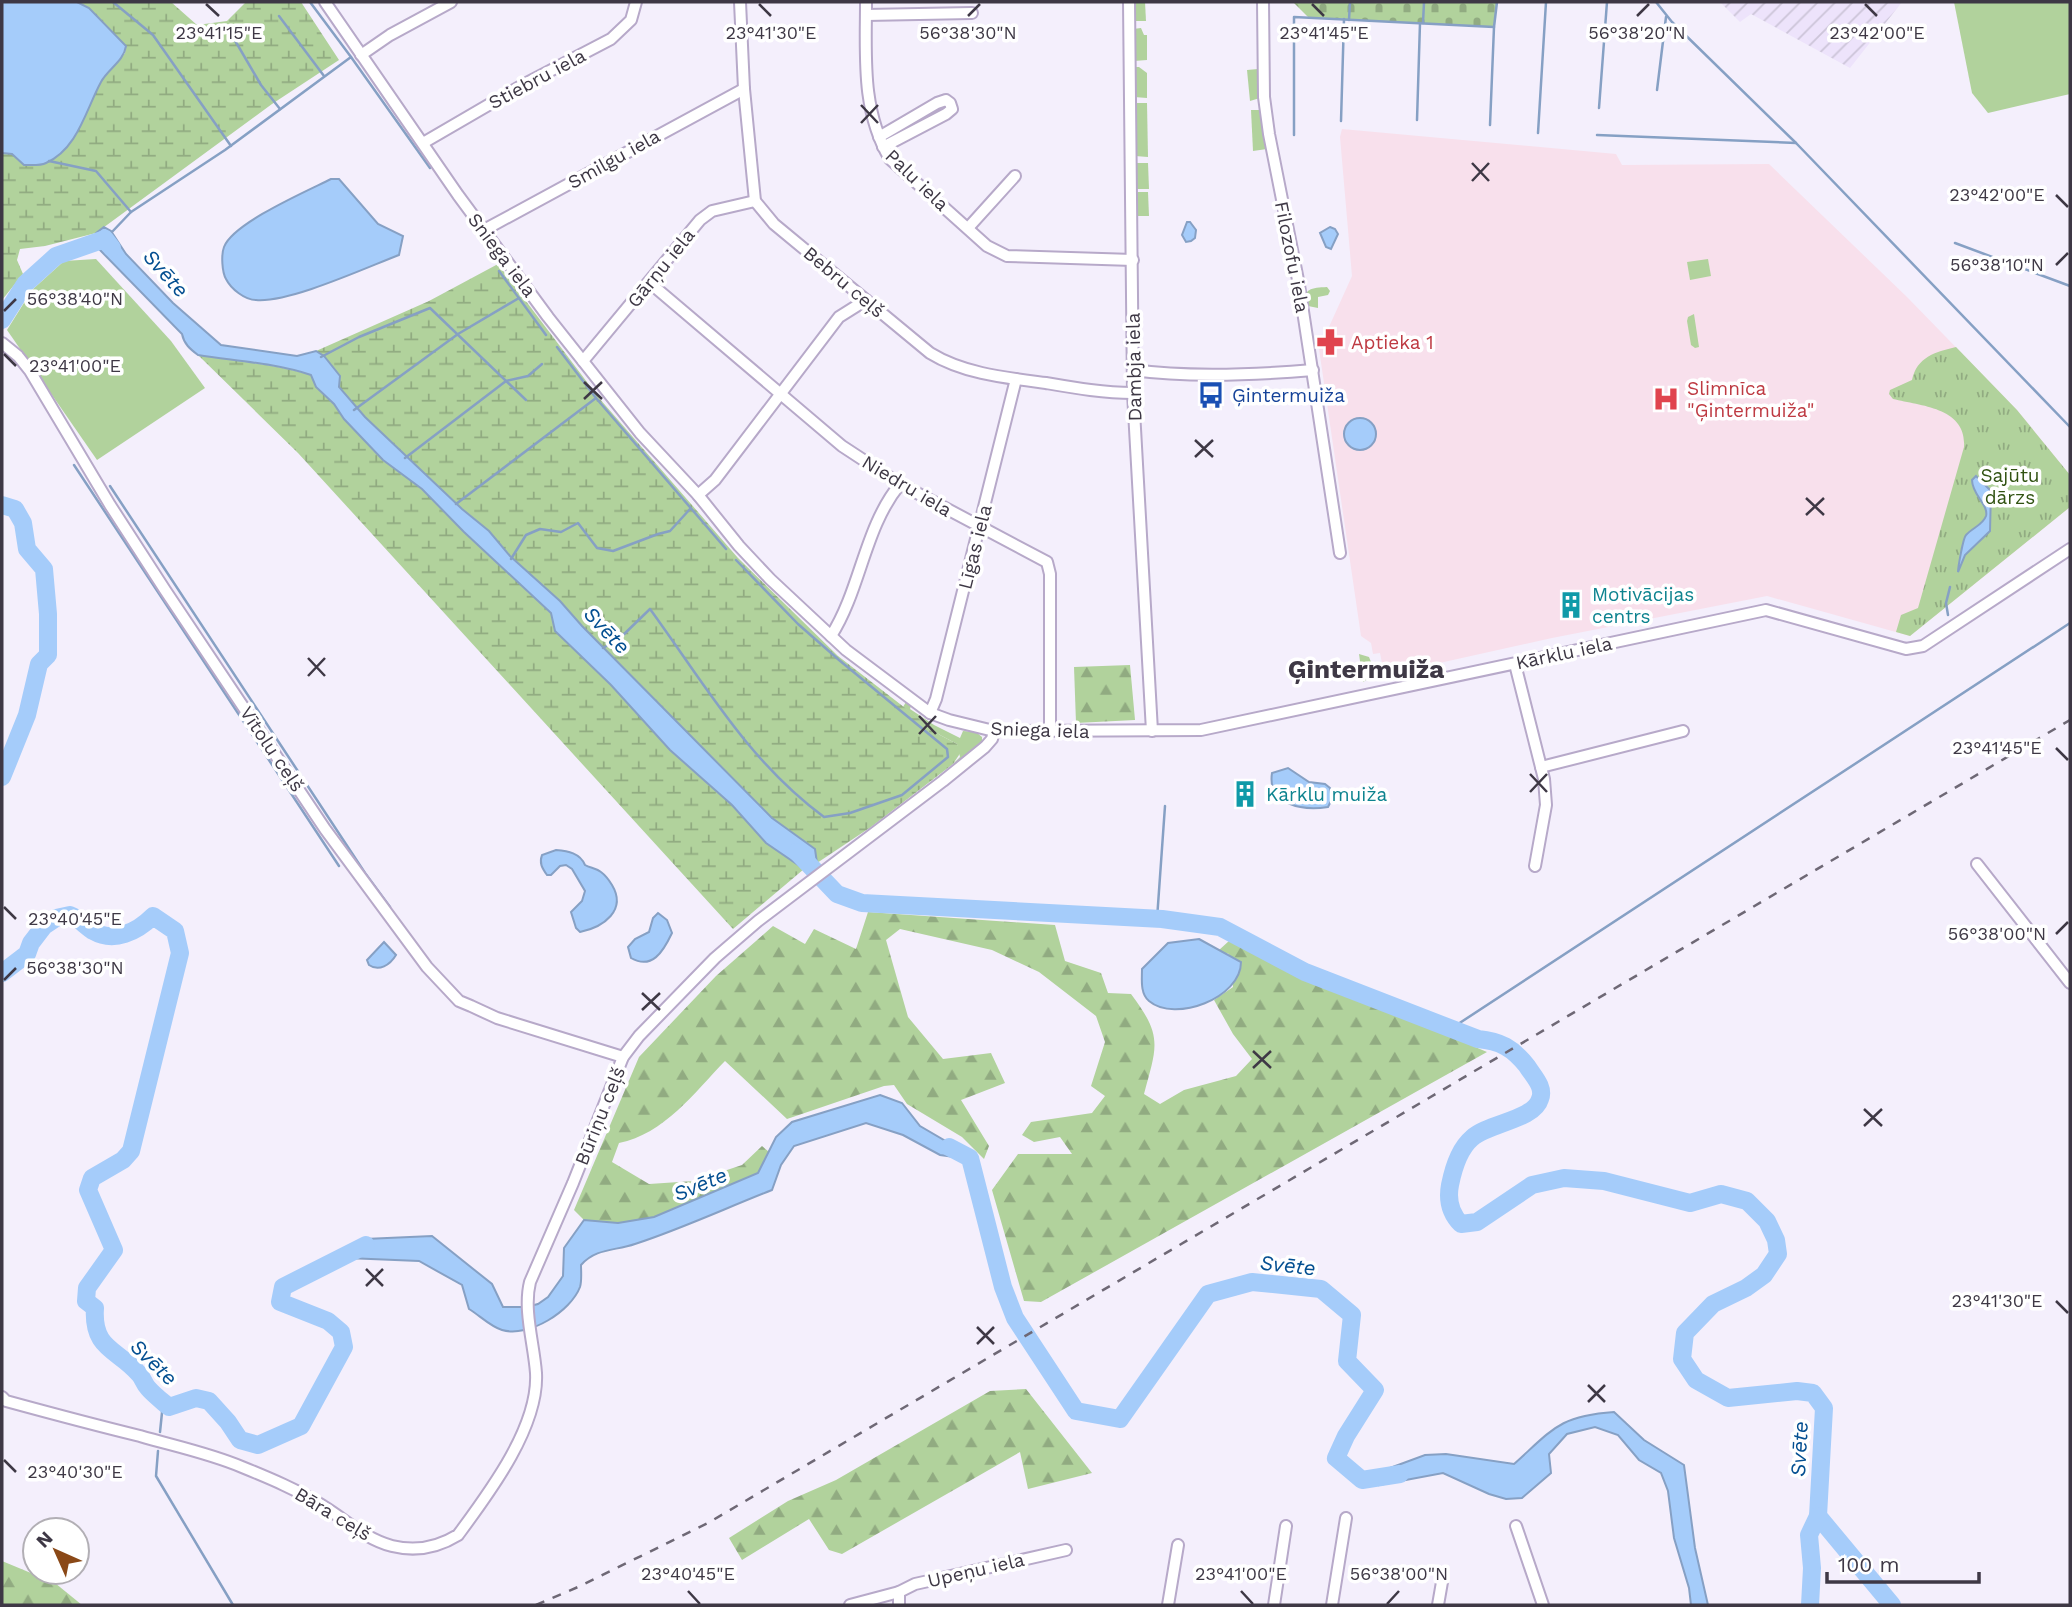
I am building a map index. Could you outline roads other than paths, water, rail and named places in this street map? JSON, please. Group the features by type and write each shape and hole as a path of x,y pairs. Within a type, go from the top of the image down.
{"street":[{"name":"Sniega iela","path":"325,2 484,230 640,433 698,495 769,579 831,636 930,713 949,720 994,731 1152,731"},
{"path":"361,55 390,35 451,2"},
{"name":"Stiebru iela","path":"423,143 521,86 611,39 631,20 636,2"},
{"path":"740,2 744,89 755,201"},
{"name":"Palu iela","path":"866,2 868,105 890,159 987,246 1007,256 1133,260"},
{"name":"Dambja iela","path":"1129,2 1133,393 1152,731"},
{"name":"Filozofu iela","path":"1263,2 1266,114 1299,285 1340,553"},
{"path":"866,15 972,13"},
{"name":"Smilgu iela","path":"484,230 744,89"},
{"path":"946,100 950,103 952,109 946,114 881,142 937,103 946,100"},
{"path":"968,228 1015,176"},
{"name":"Gārņu iela","path":"583,360 700,220 712,211 755,201"},
{"name":"Bebru ceļš","path":"755,201 774,224 940,359 962,368 1016,379 1105,393 1133,393"},
{"name":"Niedru iela","path":"650,283 842,446 900,484 1047,562 1050,574 1050,731"},
{"path":"698,495 715,480 839,317 866,300"},
{"name":"Vītolu ceļš","path":"3,344 18,356 30,371 117,516 326,830 427,967 459,1001 497,1018 623,1057"},
{"path":"1133,370 1210,374 1312,370"},
{"name":"Līgas iela","path":"930,713 936,699 1016,379"},
{"path":"831,636 877,522 889,497 900,484"},
{"name":"Kārklu iela","path":"1152,731 1201,730 1766,610 1913,649 1923,646 2070,549"},
{"path":"1515,664 1541,767 1546,805 1535,866"},
{"name":"Būriņu ceļš","path":"528,1297 530,1282 623,1057 647,1028 715,958 758,921 985,747 992,739 994,731"},
{"path":"1541,767 1683,731"},
{"path":"1977,864 2070,983"},
{"name":"Bāra ceļš","path":"3,1402 219,1458 323,1505 368,1537 407,1549 427,1548 458,1535 525,1431 535,1403 537,1376 528,1297"},
{"path":"1332,1605 1346,1518"},
{"path":"1274,1605 1286,1526"},
{"path":"1516,1526 1543,1605"},
{"path":"1168,1605 1178,1545"},
{"name":"Upeņu iela","path":"850,1605 899,1592 915,1584 1066,1550"},
{"path":"1438,1605 1442,1582"},
{"path":"899,1592 899,1605"}],"water":[{"path":"2,2 77,2 89,8 126,46 122,56 101,82 74,138 57,157 44,164 24,165 12,154 2,153"},
{"path":"331,179 339,179 378,224 403,236 399,255 307,291 287,296 256,300 235,290 226,279 222,263 224,247 230,238 255,218"},
{"path":"1187,222 1196,230 1195,238 1186,242 1182,235"},
{"path":"104,227 111,231 126,254 173,303 221,345 297,356 316,351 324,356 340,376 339,387 365,417 489,531 510,556 560,601 772,818 815,849 817,863 804,869 766,843 732,805 670,750 611,685 555,631 551,613 422,489 383,460 316,387 311,375 269,365 198,355 192,351 182,334 97,247 94,241 96,233"},
{"path":"1330,227 1338,234 1331,249 1326,247 1320,233"},
{"path":"1360,418 1371,423 1376,434 1371,445 1360,450 1349,445 1344,434 1349,423"},
{"path":"1976,476 1991,491 1990,531 1965,555 1958,572 1965,537 1986,516 1985,508 1973,485 1972,480"},
{"path":"1288,768 1309,782 1325,784 1330,788 1332,799 1328,807 1308,808 1289,804 1281,799 1272,784 1272,773"},
{"path":"556,850 577,855 585,865 602,873 612,885 617,902 615,910 605,922 580,932 576,928 571,912 582,901 585,891 572,869 566,865 547,875 541,863 542,855"},
{"path":"658,913 667,920 672,933 665,947 656,957 645,962 631,958 628,947 635,939 649,932 653,918"},
{"path":"1199,939 1241,962 1238,975 1230,986 1219,996 1190,1008 1160,1007 1149,1001 1143,990 1142,969 1168,943"},
{"path":"384,942 396,955 384,966 377,968 369,965 367,960"},
{"path":"880,1095 902,1103 920,1126 966,1153 969,1159 940,1155 903,1135 866,1123 794,1146 781,1165 772,1190 652,1238 593,1256 581,1265 580,1287 568,1305 548,1321 524,1330 502,1330 489,1324 469,1309 462,1285 419,1261 347,1258 345,1251 365,1239 432,1236 492,1284 503,1307 538,1304 548,1297 563,1276 564,1248 584,1220 618,1223 654,1217 758,1173 776,1137 792,1122"},
{"path":"1614,1412 1644,1440 1684,1465 1695,1548 1708,1605 1691,1605 1689,1588 1674,1538 1668,1491 1661,1473 1639,1460 1618,1435 1595,1427 1567,1434 1549,1454 1551,1473 1522,1498 1506,1499 1489,1494 1443,1473 1379,1485 1379,1472 1425,1455 1446,1454 1514,1464 1558,1426 1581,1417"}],"waterway":[{"path":"113,2 153,35 231,146"},
{"path":"310,2 351,57"},
{"path":"1349,20 1350,2"},
{"path":"1423,23 1424,2"},
{"path":"1294,135 1294,17 1494,27 1497,2"},
{"path":"1538,133 1546,2"},
{"path":"1599,108 1607,2"},
{"path":"1656,2 1672,22 1796,143 2070,427"},
{"path":"279,16 324,76"},
{"path":"1657,90 1666,17"},
{"path":"1341,121 1344,19"},
{"path":"1417,120 1420,23"},
{"path":"226,25 261,85 280,109"},
{"path":"1490,125 1494,27"},
{"path":"111,233 131,212 225,150 351,57 430,168"},
{"path":"1597,135 1796,143"},
{"path":"49,161 96,171 131,212"},
{"path":"2,320 25,284 56,256 105,239 112,248"},
{"path":"1955,243 2070,286"},
{"path":"499,271 546,335"},
{"path":"354,410 458,334 519,298"},
{"path":"321,357 359,337 430,308 526,400"},
{"path":"557,347 596,398 726,549"},
{"path":"405,458 506,381 528,376 542,364"},
{"path":"456,504 596,398"},
{"path":"74,465 339,866"},
{"path":"110,486 390,907"},
{"name":"Svēte","path":"2,505 15,509 23,523 27,549 44,569 48,614 48,655 39,664 27,715 2,777"},
{"path":"511,559 526,535 540,529 561,532 578,523 597,548 613,551 670,531 690,509"},
{"path":"603,648 619,639 650,609 750,746 797,795 824,817 850,813 902,795 948,757 947,749 798,624 736,560"},
{"path":"1948,615 1946,603 1950,587"},
{"path":"1452,1028 2070,623"},
{"path":"1157,919 1165,806"},
{"name":"Svēte","path":"797,852 837,894 862,903 1162,919 1220,927 1305,972 1478,1039 1506,1046 1517,1054 1538,1082 1540,1099 1529,1112 1479,1133 1460,1154 1451,1179 1449,1196 1451,1207 1461,1224 1477,1222 1532,1185 1564,1178 1604,1181 1690,1203 1721,1194 1747,1201 1767,1221 1776,1240 1778,1254 1764,1275 1746,1288 1713,1304 1685,1333 1682,1359 1696,1380 1728,1398 1797,1391 1813,1393 1824,1408 1818,1516 1892,1605"},
{"name":"Svēte","path":"2,973 27,954 31,943 44,926 56,918 70,915 93,931 117,936 133,931 153,916 175,931 180,953 131,1151 123,1160 92,1178 88,1190 114,1250 87,1288 86,1301 95,1308 95,1322 102,1341 131,1366 150,1391 169,1407 196,1398 209,1401 240,1440 258,1445 301,1426 344,1347 341,1332 328,1321 280,1302 283,1287 366,1245"},
{"name":"Svēte","path":"949,1147 970,1158 1003,1287 1015,1318 1076,1411 1120,1419 1208,1294 1252,1282 1321,1289 1352,1315 1347,1361 1375,1390 1346,1436 1336,1458 1362,1480 1400,1474"},
{"path":"160,1432 163,1403"},
{"path":"158,1451 156,1476 233,1605"},
{"name":"Svēte","path":"1810,1605 1812,1568 1809,1535 1818,1516"}],"railway":[{"path":"536,1605 708,1523 2070,720"}],"place":[{"name":"Aptieka 1","path":"1330,342"},
{"name":"Ģintermuiža","path":"1211,395"},
{"name":"Slimnīca \"Ģintermuiža\"","path":"1666,399"},
{"name":"Motivācijas centrs","path":"1571,605"},
{"name":"Kārklu muiža","path":"1245,794"}],"district":[{"name":"Ģintermuiža","path":"1366,669"}],"park label":[{"name":"Sajūtu dārzs","path":"2010,486"}]}
